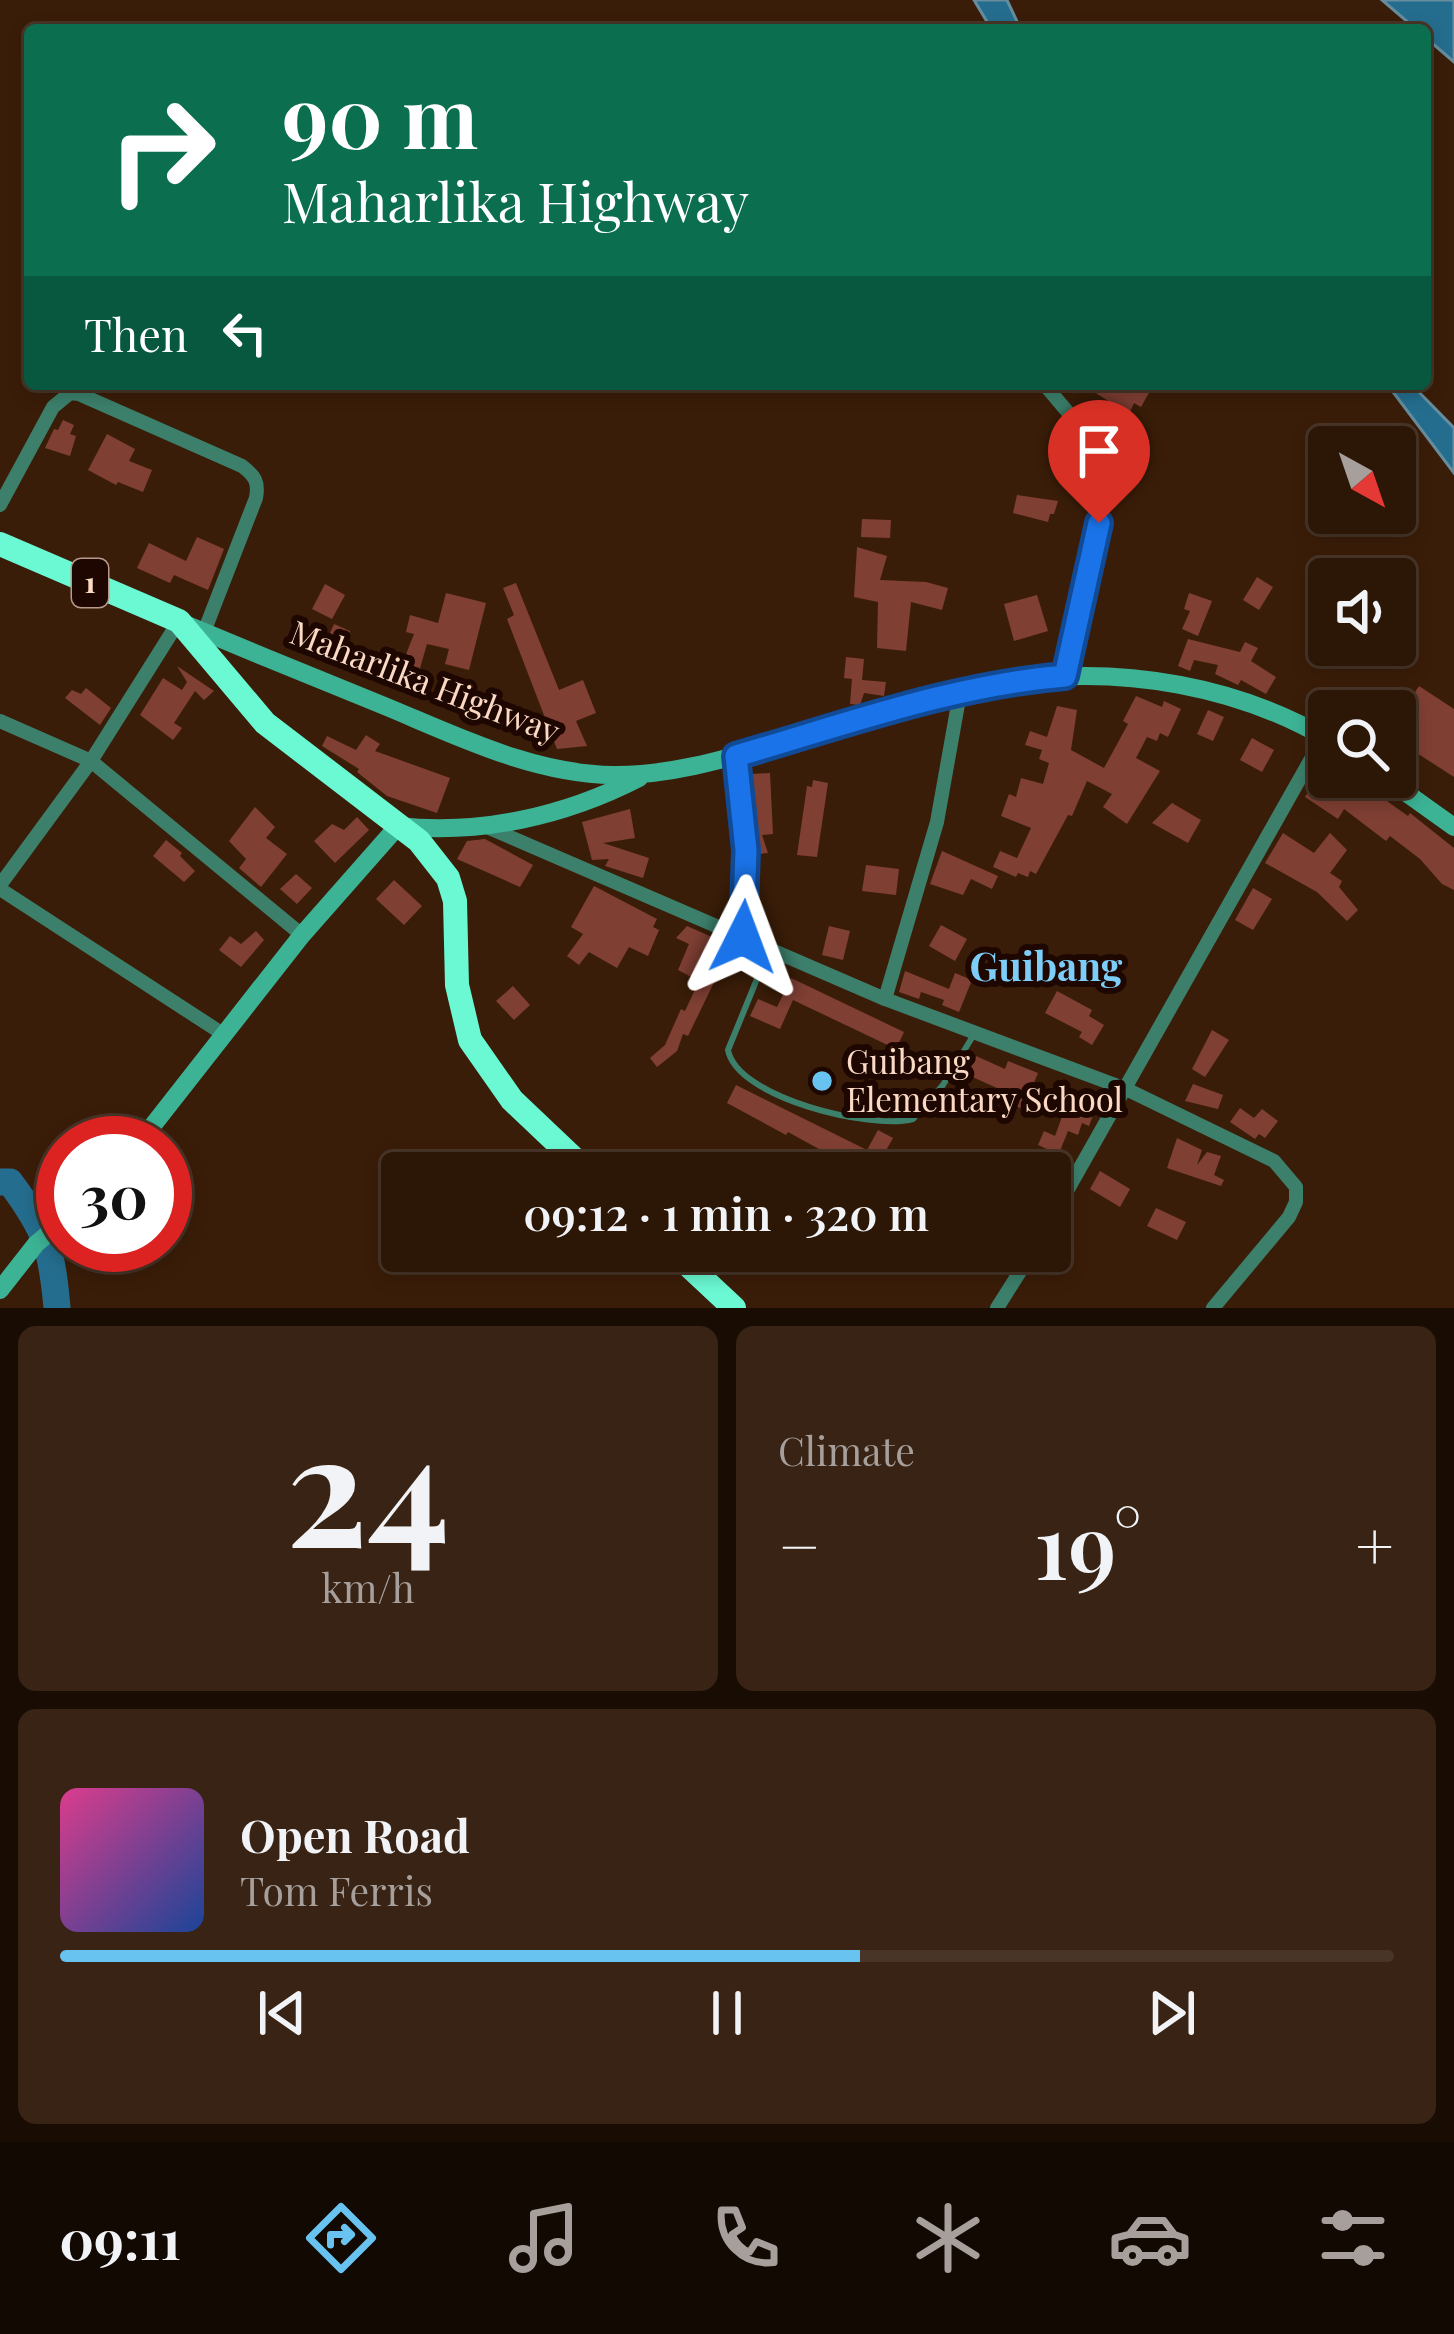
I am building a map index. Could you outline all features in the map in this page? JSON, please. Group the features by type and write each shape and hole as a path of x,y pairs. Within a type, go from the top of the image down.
{"highway":[{"name":"Maharlika Highway","path":"1,548 179,621"},
{"path":"179,621 266,723 436,860 455,901 457,985 470,1040 512,1100 568,1152"},
{"path":"695,1272 734,1308"}],"main road":[{"name":"Maharlika Highway","path":"179,621 516,758 590,774 649,773 736,756 960,692 1065,676 1129,678 1194,689 1257,707 1308,730"},
{"path":"160,1116 302,935 398,826 487,827 606,795 649,773"},
{"path":"1413,798 1454,827"},
{"path":"0,1290 36,1244"}],"street":[{"path":"1049,390 1110,462 1065,676"},
{"path":"0,505 53,407 70,394 242,466 258,486 256,498 204,632"},
{"path":"179,621 91,761 0,887 224,1034"},
{"path":"885,999 937,822 960,692"},
{"path":"0,722 91,761 302,935"},
{"path":"736,756 746,850 743,937"},
{"path":"1071,1185 1308,770"},
{"path":"487,827 885,999 1126,1089 1274,1161 1296,1186 1296,1202 1289,1217 1213,1308"},
{"path":"997,1308 1020,1272"}],"lane":[{"path":"770,949 728,1050 741,1075 788,1098 839,1117 876,1123 913,1119 943,1085 975,1034"}],"water":[{"path":"974,0 1007,0 1018,24 988,24"},
{"path":"1382,0 1454,0 1454,62 1431,42 1431,24 1410,24"},
{"path":"1392,390 1417,390 1454,428 1454,473"}],"building":[{"path":"1091,390 1151,390 1141,407 1134,403 1120,435 1106,429 1116,406"},
{"path":"63,420 74,425 70,456 45,448"},
{"path":"107,434 135,449 129,461 152,470 143,492 88,470"},
{"path":"1084,451 1098,465 1080,498 1070,493 1077,479 1070,476"},
{"path":"1017,495 1058,501 1054,514 1048,522 1013,513"},
{"path":"862,519 891,520 890,538 861,537"},
{"path":"197,537 224,549 208,590 174,575 170,583 137,568 149,543 186,561"},
{"path":"857,547 887,556 880,580 948,588 942,610 911,602 906,651 877,648 878,602 854,597"},
{"path":"1257,577 1273,587 1259,610 1243,600"},
{"path":"516,583 559,690 583,680 596,713 576,721 587,746 557,749 507,619 514,615 503,588"},
{"path":"325,584 345,595 332,619 312,609"},
{"path":"446,593 486,603 469,670 445,664 449,649 427,644 416,682 397,677 414,634 406,632 410,615 438,623"},
{"path":"1189,593 1212,601 1198,636 1182,629 1190,611 1184,609"},
{"path":"1037,595 1048,631 1014,641 1004,604"},
{"path":"334,624 350,631 338,660 321,653"},
{"path":"1188,639 1240,652 1245,642 1258,648 1251,661 1276,677 1266,694 1241,680 1238,685 1215,674 1218,665 1194,660 1190,671 1178,666"},
{"path":"846,657 864,659 862,680 886,682 884,696 864,693 860,705 850,704 852,679 844,678"},
{"path":"177,666 214,691 204,700 195,691 174,723 182,728 173,740 140,715 163,678 182,690 187,682"},
{"path":"1419,686 1454,709 1454,777 1416,753"},
{"path":"86,688 111,708 100,725 65,698 72,690 81,694"},
{"path":"1136,696 1181,709 1168,737 1160,733 1157,741 1147,737 1136,758 1160,771 1127,824 1103,807 1112,794 1087,781 1072,816 1068,815 1036,874 1030,871 1028,877 1018,873 1016,877 993,867 1000,851 1017,858 1031,828 1001,816 1009,794 1016,797 1021,778 1043,784 1049,763 1039,759 1042,750 1025,745 1030,731 1047,737 1057,706 1077,710 1071,750 1104,768 1128,724 1123,721"},
{"path":"1208,710 1224,717 1213,741 1197,734"},
{"path":"366,735 380,744 375,751 450,778 437,813 387,796 359,769 322,746 327,736 356,750"},
{"path":"1252,738 1274,750 1262,772 1240,760"},
{"path":"770,773 773,834 762,835 768,853 758,854 750,774"},
{"path":"813,780 828,783 817,857 797,855 807,786 812,787"},
{"path":"1308,792 1308,798 1383,798 1410,813 1454,848 1454,890 1390,836 1386,841 1344,809 1338,819 1305,797"},
{"path":"1172,803 1201,820 1188,843 1152,823"},
{"path":"255,807 275,827 266,838 287,854 261,887 239,868 246,859 229,841"},
{"path":"630,809 635,838 603,843 649,858 643,878 605,866 609,859 592,860 582,822"},
{"path":"357,817 369,830 335,863 314,841 332,824 344,830"},
{"path":"1283,833 1314,853 1330,833 1347,850 1330,873 1342,881 1339,887 1358,910 1347,921 1317,892 1265,863"},
{"path":"485,839 533,865 520,887 457,859 467,841"},
{"path":"166,840 195,871 184,882 153,856"},
{"path":"942,851 998,876 992,889 971,879 963,895 930,884"},
{"path":"866,865 899,869 896,895 862,891"},
{"path":"296,874 312,888 297,904 280,889"},
{"path":"394,880 422,906 404,925 376,899"},
{"path":"594,886 657,919 653,927 659,930 648,956 629,947 617,968 589,952 579,965 567,956 583,934 571,927"},
{"path":"1253,888 1272,899 1253,930 1235,920"},
{"path":"941,925 967,939 955,961 929,946"},
{"path":"687,926 721,941 713,960 722,966 688,1036 683,1034 677,1051 657,1067 650,1058 665,1045 699,981 678,970 689,944 676,938"},
{"path":"829,926 850,931 843,960 822,955"},
{"path":"256,931 264,940 241,967 219,950 230,936 241,944"},
{"path":"905,971 949,989 955,973 972,980 959,1012 942,1005 944,1000 921,992 919,999 899,992"},
{"path":"791,978 904,1032 896,1049 793,1000 780,1029 750,1016 758,999 777,1007"},
{"path":"513,986 530,1005 514,1020 496,1001"},
{"path":"1057,991 1092,1010 1089,1016 1104,1025 1092,1045 1079,1037 1082,1032 1045,1013"},
{"path":"1212,1030 1229,1040 1205,1077 1192,1069"},
{"path":"976,1056 1005,1069 1008,1061 1038,1073 1023,1109 993,1097 997,1088 968,1075"},
{"path":"1193,1084 1223,1095 1218,1109 1185,1101"},
{"path":"736,1085 867,1150 878,1130 893,1138 885,1152 824,1152 727,1103"},
{"path":"1068,1100 1095,1110 1089,1126 1082,1123 1078,1135 1068,1131 1060,1152 1038,1145 1044,1131 1055,1136"},
{"path":"1240,1108 1254,1118 1262,1109 1278,1121 1265,1138 1259,1134 1255,1139 1230,1122"},
{"path":"1177,1138 1202,1150 1197,1165 1207,1152 1221,1156 1214,1175 1224,1180 1221,1186 1167,1168"},
{"path":"1100,1171 1130,1189 1120,1207 1090,1189"},
{"path":"1156,1208 1186,1222 1177,1240 1147,1226"}],"waterway":[{"path":"0,1182 10,1182 39,1227 53,1270 57,1308"}],"place":[{"name":"Guibang Elementary School","path":"822,1081"}],"district":[{"name":"Guibang","path":"1046,967"}],"route":[{"path":"743,937 746,850 736,756 960,692 1065,676 1099,523"}]}
